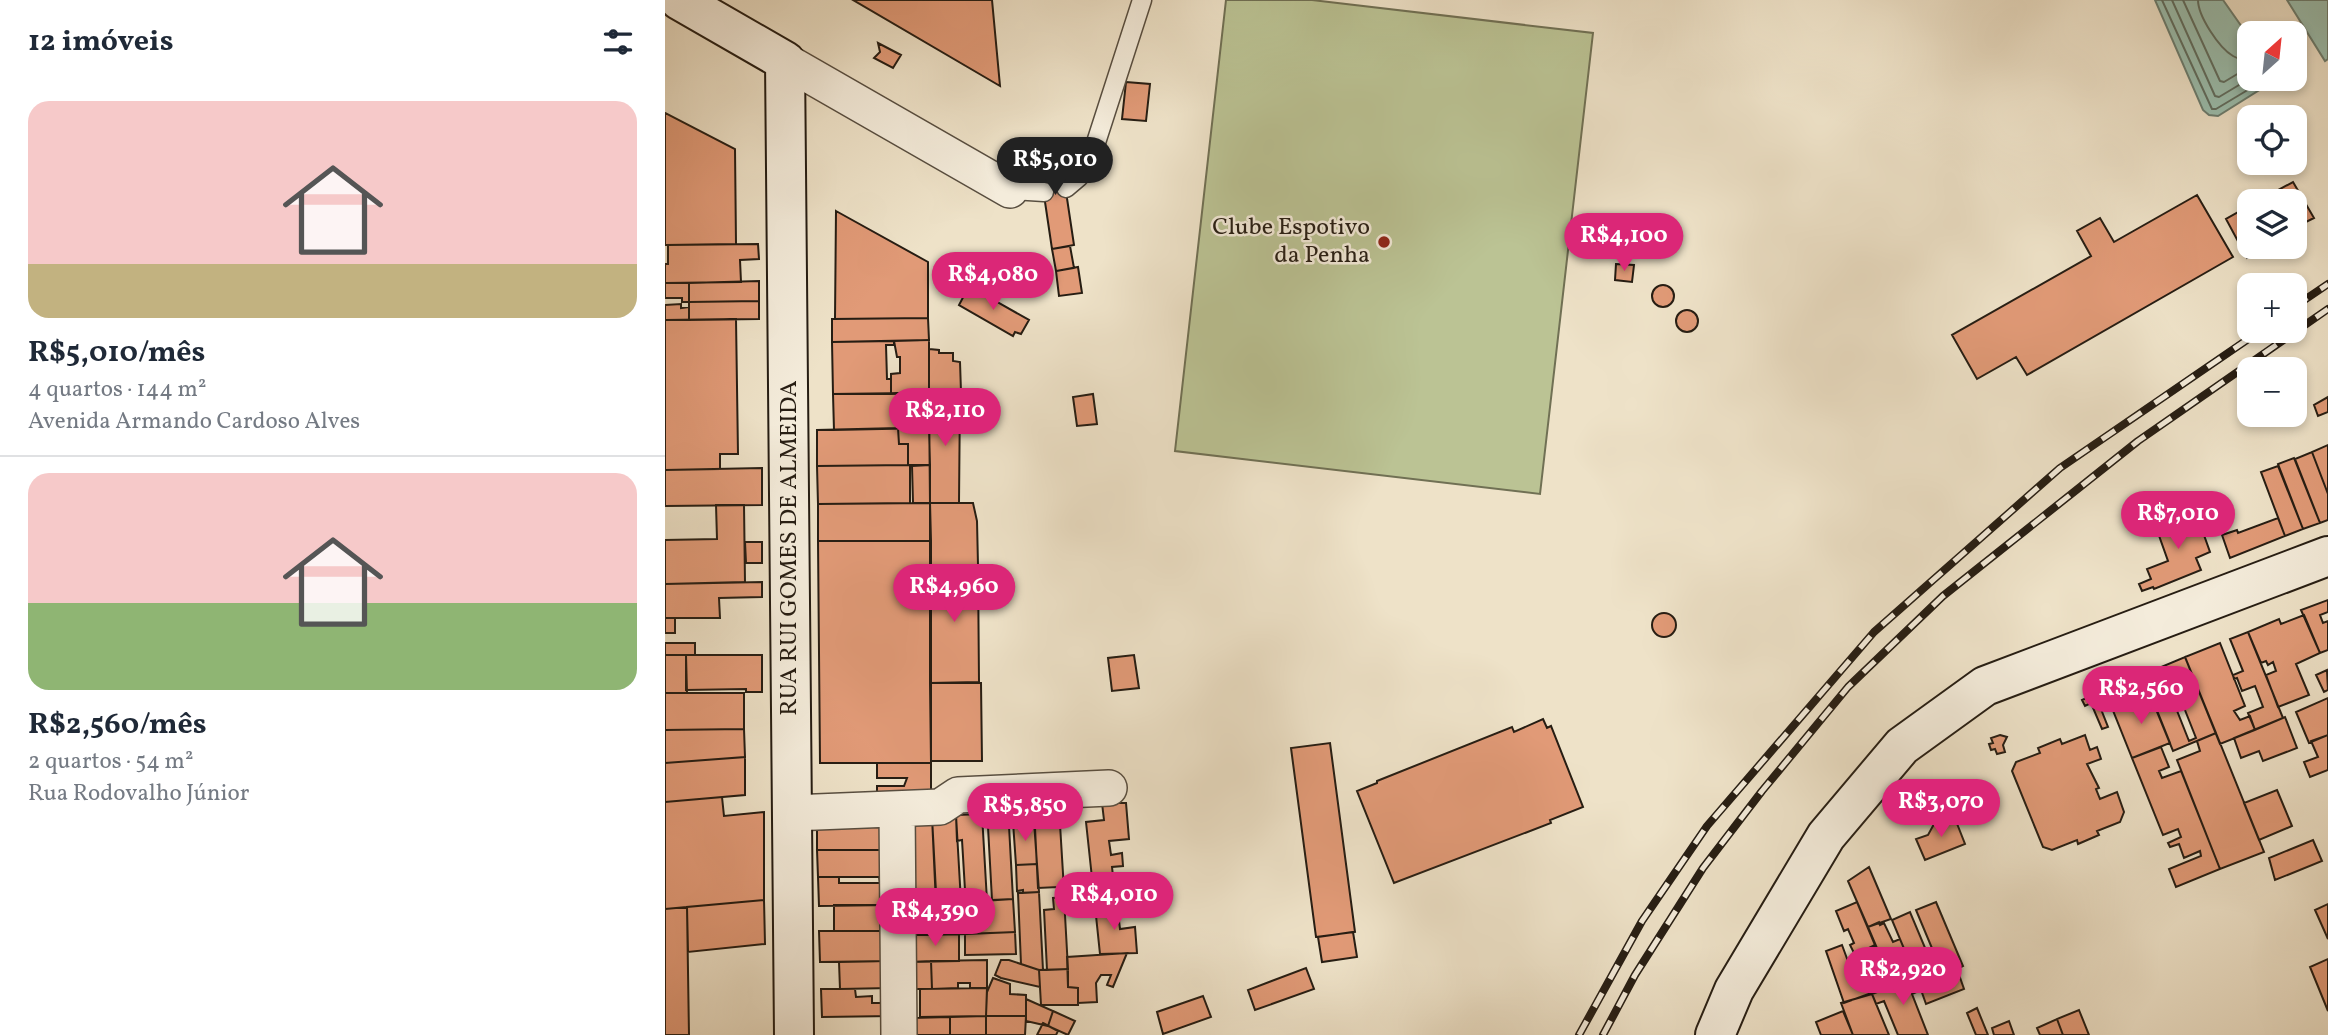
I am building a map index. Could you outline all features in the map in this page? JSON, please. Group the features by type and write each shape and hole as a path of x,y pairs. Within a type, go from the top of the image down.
{"street":[{"path":"679,0 1010,190"},
{"name":"RUA RUI GOMES DE ALMEIDA","path":"785,61 794,1035"},
{"path":"1715,1035 1734,990 1826,836 1902,746 1985,686 2328,556"},
{"path":"792,813 940,807 958,795 1109,788"},
{"path":"897,809 899,1035"}],"lane":[{"path":"1066,188 1079,177 1091,158 1142,0"},
{"path":"1010,190 1044,192"}],"shaded area":[{"name":"Clube Espotivo da Penha","path":"1226,0 1312,0 1593,33 1540,494 1175,451"}],"water":[{"path":"2155,0 2223,0 2238,21 2237,91 2258,91 2218,116 2209,115 2203,110"},
{"path":"2287,0 2328,0 2328,59 2325,61 2307,32 2307,21 2300,21"}],"building":[{"path":"853,0 992,0 1000,86"},
{"path":"878,43 901,55 893,68 874,58 880,52"},
{"path":"1126,82 1150,84 1146,121 1122,119"},
{"path":"665,113 735,149 736,244 665,245"},
{"path":"1059,145 1074,245 1052,249 1037,148"},
{"path":"2293,182 2297,189 2280,189"},
{"path":"2197,195 2233,257 2027,375 2016,357 1977,379 1952,335 2091,256 2077,231 2100,218 2114,242"},
{"path":"2307,206 2314,218 2307,222"},
{"path":"836,211 928,262 928,318 835,319"},
{"path":"2237,213 2237,239 2226,219"},
{"path":"758,244 759,259 740,260 741,282 665,283 668,245"},
{"path":"1070,246 1074,268 1056,271 1052,249"},
{"path":"1616,264 1634,265 1632,282 1615,280"},
{"path":"1078,267 1082,293 1059,296 1056,271"},
{"path":"759,281 759,301 689,302 689,283"},
{"path":"665,283 689,283 689,302 682,302 682,298 665,298"},
{"path":"1659,285 1667,285 1674,292 1674,300 1667,307 1659,307 1652,300 1652,292"},
{"path":"969,286 1029,320 1021,334 1015,332 1013,336 959,305"},
{"path":"759,301 759,319 689,320 689,302"},
{"path":"681,304 681,308 689,307 689,320 665,320 665,305"},
{"path":"1683,310 1691,310 1698,317 1698,325 1691,332 1683,332 1676,325 1676,317"},
{"path":"928,318 929,340 832,342 832,319"},
{"path":"736,319 738,454 720,454 720,469 665,470 665,320"},
{"path":"929,340 929,393 891,394 891,374 900,373 900,357 897,357 894,341"},
{"path":"894,341 894,345 886,345 887,379 891,379 891,394 833,394 832,342"},
{"path":"929,349 939,350 939,353 953,353 953,361 960,362 961,392 929,392"},
{"path":"908,393 908,396 929,395 929,428 834,430 833,394"},
{"path":"960,393 959,503 930,503 929,394"},
{"path":"1093,394 1097,424 1077,426 1073,397"},
{"path":"2328,397 2328,412 2318,416 2314,405"},
{"path":"898,428 899,444 908,444 908,465 817,466 817,430"},
{"path":"898,428 929,428 930,465 908,465 908,444 899,444"},
{"path":"2328,445 2328,494 2312,452"},
{"path":"2312,452 2328,494 2328,520 2320,523 2295,459"},
{"path":"2294,458 2320,523 2303,529 2278,464"},
{"path":"910,465 910,503 818,504 817,466"},
{"path":"930,465 930,503 913,503 912,466"},
{"path":"2278,466 2303,529 2285,536 2261,472"},
{"path":"762,468 762,505 665,506 665,470"},
{"path":"930,503 973,503 977,521 978,565 930,566"},
{"path":"930,503 931,541 818,541 818,504"},
{"path":"716,505 744,505 745,582 665,584 665,540 717,539"},
{"path":"2195,510 2210,552 2196,558 2201,570 2154,589 2153,587 2142,591 2139,584 2151,579 2147,569 2168,561 2157,530 2164,526 2163,523"},
{"path":"2278,518 2285,536 2230,558 2222,535 2237,530 2238,533"},
{"path":"818,541 931,541 931,763 820,763"},
{"path":"745,542 762,542 762,563 746,563"},
{"path":"978,565 979,682 930,683 930,566"},
{"path":"762,582 762,597 719,598 720,618 665,618 665,584"},
{"path":"2328,600 2328,612 2320,615 2323,623 2328,621 2328,650 2320,653 2301,610"},
{"path":"1664,613 1672,617 1676,625 1672,633 1664,637 1656,633 1652,625 1656,617"},
{"path":"2304,615 2320,653 2296,664 2309,695 2278,707 2266,675 2276,671 2273,662 2268,665 2266,661 2261,663 2248,632 2279,619 2281,624"},
{"path":"665,618 675,618 675,633 665,633"},
{"path":"2248,632 2283,718 2255,730 2248,713 2263,707 2255,686 2242,691 2237,678 2234,679 2233,675 2243,671 2230,639"},
{"path":"665,643 695,643 695,655 665,655"},
{"path":"2220,643 2245,706 2234,711 2240,720 2250,716 2255,730 2220,744 2185,657"},
{"path":"665,655 686,655 687,693 665,693"},
{"path":"686,655 762,655 762,692 746,692 746,689 686,690"},
{"path":"1134,655 1139,688 1112,691 1108,658"},
{"path":"2185,657 2216,733 2173,751 2142,675","holes":["2179,695 2196,738 2189,741 2172,698"]},
{"path":"2327,670 2328,690 2324,692 2316,675"},
{"path":"930,683 981,683 982,761 931,761"},
{"path":"665,693 744,693 744,729 665,730"},
{"path":"2150,693 2170,743 2132,758 2112,708"},
{"path":"2095,694 2108,727 2102,729 2091,703 2085,706 2082,700"},
{"path":"2328,698 2328,735 2309,743 2296,712"},
{"path":"2285,717 2297,748 2263,761 2259,751 2241,758 2234,738"},
{"path":"1543,719 1547,728 1551,726 1583,807 1550,820 1551,823 1394,883 1357,791 1512,727 1514,732"},
{"path":"744,729 745,757 665,763 665,730"},
{"path":"2216,733 2264,852 2220,869 2177,760 2200,751 2197,741"},
{"path":"2000,735 2007,737 2003,745 2005,752 1997,754 1995,749 1991,750 1989,744 1993,743 1991,738"},
{"path":"2085,735 2090,750 2097,747 2101,759 2087,764 2099,788 2096,789 2100,799 2117,792 2124,812 2120,822 2097,831 2099,835 2078,844 2077,840 2052,850 2043,847 2012,771 2016,762 2040,753 2038,748 2060,739 2062,744"},
{"path":"2328,735 2328,770 2310,777 2304,762 2318,757 2311,741"},
{"path":"1330,743 1355,932 1316,937 1291,748"},
{"path":"2161,747 2169,767 2159,771 2162,778 2181,771 2220,869 2176,887 2169,869 2201,856 2200,851 2184,858 2179,844 2170,847 2168,843 2181,837 2178,829 2163,835 2132,758"},
{"path":"745,757 745,795 665,802 665,763"},
{"path":"877,763 931,763 931,800 877,801 877,786 904,786 907,778 877,778"},
{"path":"2277,790 2292,826 2259,840 2244,803"},
{"path":"722,797 724,816 764,812 764,900 665,909 665,802"},
{"path":"1102,803 1126,803 1129,839 1109,841 1111,855 1122,853 1123,866 1112,867 1113,876 1123,875 1126,902 1095,906 1086,822 1104,820"},
{"path":"1034,808 1059,808 1064,890 1058,891 1058,887 1038,888"},
{"path":"982,814 987,901 961,902 960,890 965,890 962,840 957,841 956,815"},
{"path":"956,815 961,902 946,903 946,891 936,892 932,817"},
{"path":"1954,816 1965,844 1925,860 1916,839 1928,835 1934,824"},
{"path":"932,817 936,904 909,906 908,818"},
{"path":"890,820 890,850 817,850 817,830 824,821"},
{"path":"1034,821 1037,864 1016,865 1013,822"},
{"path":"1009,826 1013,899 992,900 988,827"},
{"path":"2313,840 2322,861 2275,880 2269,858"},
{"path":"817,850 890,850 890,877 818,877"},
{"path":"1037,864 1039,892 1017,891 1016,865"},
{"path":"1869,867 1891,919 1868,927 1848,881"},
{"path":"818,877 839,877 839,883 880,883 879,877 890,877 891,905 819,906"},
{"path":"1039,892 1043,970 1021,964 1018,893"},
{"path":"1064,897 1068,969 1047,970 1044,910 1054,909 1053,898"},
{"path":"1013,899 1015,932 968,934 967,902"},
{"path":"764,900 765,944 688,952 687,907"},
{"path":"1857,902 1875,945 1855,955 1850,945 1854,943 1848,929 1844,931 1836,911"},
{"path":"1936,902 1963,966 1920,987 1892,920 1910,912 1928,955 1934,953 1916,910"},
{"path":"957,903 957,913 967,913 968,934 927,935 927,925 914,926 909,906"},
{"path":"1117,903 1120,929 1135,927 1137,953 1100,954 1095,906"},
{"path":"2328,904 2328,939 2315,910"},
{"path":"834,905 891,905 891,931 834,931"},
{"path":"687,907 689,1035 665,1035 665,909"},
{"path":"1879,922 1880,925 1884,923 1893,942 1900,939 1916,977 1893,986 1868,927"},
{"path":"819,931 883,931 891,961 820,962"},
{"path":"1015,932 1016,954 965,955 965,934"},
{"path":"1353,932 1357,957 1322,962 1318,937"},
{"path":"959,934 959,961 910,962 910,935"},
{"path":"1842,945 1849,964 1863,959 1877,991 1844,1003 1826,951"},
{"path":"1875,945 1893,986 1877,991 1860,953"},
{"path":"1127,953 1113,987 1107,985 1111,975 1101,975 1096,983 1097,1002 1078,1003 1078,988 1068,987 1067,957"},
{"path":"2328,959 2328,1011 2310,967"},
{"path":"987,960 987,988 970,988 970,983 958,983 958,988 932,989 931,961"},
{"path":"1001,960 1039,970 1040,987 995,975"},
{"path":"891,961 891,988 840,989 839,962"},
{"path":"931,961 932,989 911,989 910,962"},
{"path":"1306,968 1314,989 1255,1010 1248,990"},
{"path":"1068,969 1068,987 1078,988 1078,1005 1041,1005 1039,970"},
{"path":"1957,969 1964,989 1926,1004 1920,987"},
{"path":"1916,977 1921,990 1912,994 1928,1035 1898,1035 1884,1001 1876,1004 1872,994"},
{"path":"993,978 1010,984 1010,994 1026,995 1026,1016 986,1016 987,992"},
{"path":"987,988 986,1016 920,1017 920,989"},
{"path":"821,989 855,989 856,997 872,996 872,1003 891,1003 892,1016 822,1017"},
{"path":"1872,994 1889,1035 1853,1035 1841,1003"},
{"path":"1203,996 1211,1017 1163,1034 1157,1012"},
{"path":"1026,999 1053,1011 1048,1026 1026,1021"},
{"path":"1977,1008 1988,1035 1976,1035 1967,1013"},
{"path":"2079,1010 2089,1035 2063,1035 2057,1019"},
{"path":"1053,1011 1075,1021 1068,1035 1048,1026"},
{"path":"1843,1011 1853,1035 1821,1035 1816,1022"},
{"path":"986,1016 1026,1016 1025,1035 986,1035"},
{"path":"986,1016 986,1035 950,1035 950,1017"},
{"path":"950,1017 950,1035 911,1035 911,1018"},
{"path":"2057,1019 2063,1035 2040,1035 2037,1028"},
{"path":"2009,1021 2014,1035 1994,1035 1992,1028"},
{"path":"1043,1023 1058,1031 1056,1035 1037,1035"}],"railway":[{"path":"2307,298 2328,284"},
{"path":"1603,1035 1635,975 1703,868 1848,687 1943,596 2138,441 2328,309"},
{"path":"1579,1035 1642,921 1707,826 1874,632 2060,468 2242,343"}],"place":[{"name":"Clube Espotivo da Penha","path":"1384,242"}]}
